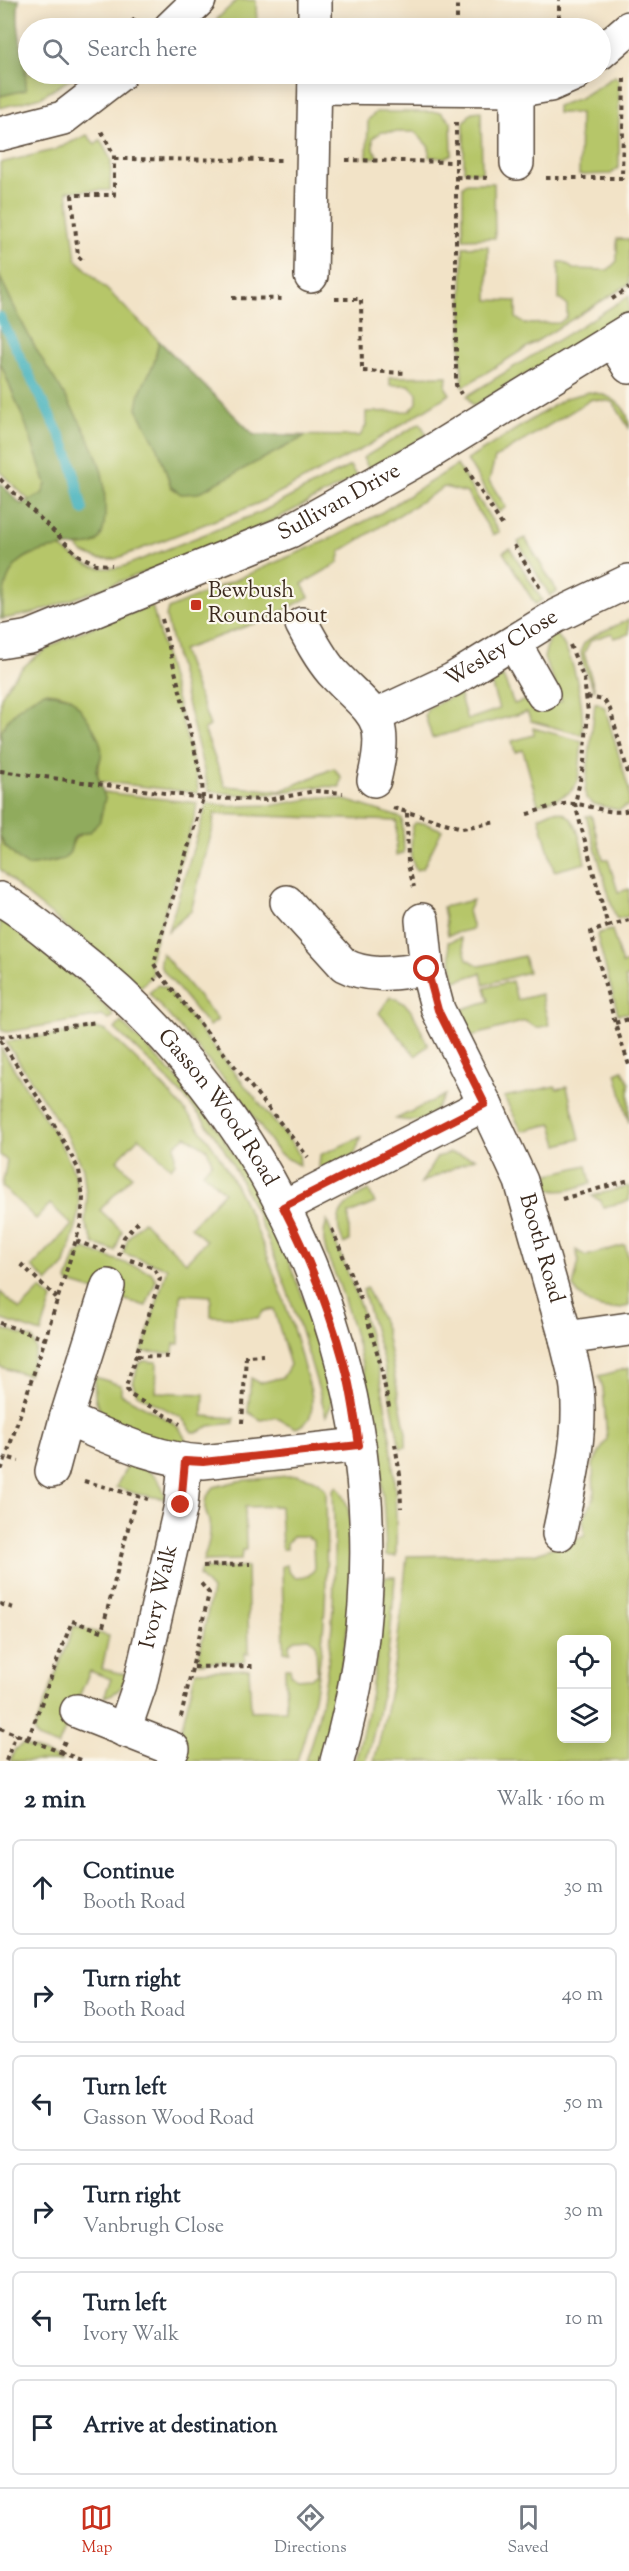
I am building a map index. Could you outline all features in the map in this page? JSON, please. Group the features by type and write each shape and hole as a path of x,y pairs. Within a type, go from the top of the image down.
{"street":[{"path":"180,18 199,0"},
{"path":"0,134 63,118 107,84"},
{"path":"311,287 315,84"},
{"path":"378,84 456,89 517,89 552,84"},
{"path":"517,89 518,173"},
{"name":"Sullivan Drive","path":"0,660 15,639 226,559 323,514 624,346"},
{"name":"Wesley Close","path":"375,716 452,680 584,601 629,581"},
{"path":"302,624 319,655 375,716 380,731 381,751 374,780"},
{"path":"514,643 543,694"},
{"name":"Gasson Wood Road","path":"3,898 95,970 132,1003 191,1066 219,1100 240,1131 283,1207 308,1259 346,1369 359,1445 365,1512 363,1621 356,1677 337,1761"},
{"path":"287,902 344,965 366,973 380,974 427,969"},
{"name":"Booth Road","path":"422,920 427,969 438,1010 521,1181 566,1338 577,1386 577,1440 559,1534"},
{"path":"283,1207 485,1104"},
{"path":"52,1471 66,1419 114,1271"},
{"path":"566,1338 629,1329"},
{"path":"66,1419 165,1458 194,1461 359,1445"},
{"name":"Ivory Walk","path":"124,1730 140,1684 181,1505 194,1461"},
{"path":"77,1711 173,1749"}],"path":[{"path":"457,18 458,0"},
{"path":"559,0 559,18"},
{"path":"456,177 518,173 622,178 618,38"},
{"path":"456,89 456,385 461,394"},
{"path":"81,260 78,256 72,195 114,195 114,159 456,162"},
{"path":"232,298 311,287 361,299 362,372 407,373"},
{"path":"603,304 629,288"},
{"path":"451,400 470,388"},
{"path":"0,479 78,555 103,566 115,565"},
{"path":"6,1457 76,1241 81,1224 83,1198 79,1170 55,1124 0,1038 100,1022 108,1028 160,974 154,964 158,947 203,798 202,781 174,664 160,612 149,588"},
{"path":"587,697 604,700 610,709 629,776"},
{"path":"0,771 203,798"},
{"path":"528,814 565,803 617,814 629,810"},
{"path":"575,804 608,926"},
{"path":"407,813 408,865 422,920"},
{"path":"629,920 591,932 615,1023 629,1065"},
{"path":"615,1023 629,1019"},
{"path":"558,1200 629,1180"},
{"path":"114,1271 124,1237 141,1219"},
{"path":"76,1241 114,1271 154,1268 160,1279 126,1387 129,1394 178,1421 193,1442 194,1461"},
{"path":"21,1264 58,1299"},
{"path":"0,1323 45,1339"},
{"path":"242,1427 243,1355 263,1355"},
{"path":"136,1356 173,1357"},
{"path":"28,1739 72,1621 102,1631 136,1497"},
{"path":"199,1566 250,1564"},
{"path":"0,1604 14,1608"},
{"path":"194,1667 252,1666"},
{"path":"60,1752 77,1711"},
{"path":"0,1728 84,1761"},
{"path":"6,1761 16,1734"}],"green space":[{"path":"0,0 19,0 18,84 26,84 26,90 0,96"},
{"path":"237,0 256,0 257,18 218,18"},
{"path":"615,76 619,80 619,167 611,174 579,175 580,113 557,113 557,106 580,98 602,84 611,84 611,79"},
{"path":"26,84 62,84 41,97 0,108 0,96 26,90"},
{"path":"481,111 482,173 464,171 464,122 472,112"},
{"path":"376,112 441,112 451,122 452,154 444,158 429,157 429,147 415,132 381,132 373,138 373,149 379,157 367,158 368,120"},
{"path":"87,135 95,144 100,140 111,160 110,190 67,191 76,259 254,435 360,436 366,426 366,412 410,411 417,403 417,393 409,385 390,385 390,377 447,376 446,388 450,394 364,448 259,503 115,559 99,559 83,553 0,472 0,163 54,150"},
{"path":"467,183 494,183 495,238 463,239 463,186"},
{"path":"617,239 629,239 629,284 463,387 461,363 463,247 488,246 488,300 516,301 516,318 525,324 559,323 567,317 567,305 559,299 559,262 564,262 573,269 608,270 617,261"},
{"path":"0,277 30,338 90,442 102,473 105,504 104,528 99,540 95,543 39,552 26,557 15,566 8,578 3,619 0,619 0,483 21,504 42,494 46,484 27,428 0,362"},
{"path":"629,296 629,311 473,406 467,396"},
{"path":"159,341 254,435 306,436 198,493 181,494 171,487 158,448 137,409 140,392 154,363"},
{"path":"589,392 604,395 617,402 626,413 629,428 613,402 592,399 495,458 489,481 506,507 499,512 467,460 566,398"},
{"path":"420,423 427,435 369,469 363,458"},
{"path":"457,465 499,532 493,535 467,493 444,487 341,551 338,563 302,584 309,597 274,616 182,650 210,726 204,729 225,786 280,791 334,768 341,777 340,787 320,787 254,795 209,791 166,617 168,609 332,538 379,514"},
{"path":"350,466 357,477 278,518 223,543 38,612 3,619 4,588 8,577 21,560 32,554 60,547 88,565 103,568 122,567 261,512"},
{"path":"525,538 557,591 550,596 518,542"},
{"path":"510,548 542,600 535,604 503,552"},
{"path":"152,606 197,778 198,793 98,781 100,744 77,705 62,695 45,692 12,716 0,734 1,697 13,678 28,663 46,649 67,638"},
{"path":"629,619 629,634 614,638 612,633 591,640 584,653 595,691 586,673 581,650 591,638"},
{"path":"557,635 563,644 574,669 582,711 582,735 531,721 527,712 432,738 425,715 428,708 459,693 467,720 499,709 491,683 503,676 514,704 529,699 533,711 562,701 544,658 549,637"},
{"path":"45,692 70,697 93,728 100,741 101,756 96,770 105,798 100,821 90,832 77,835 73,839 70,852 64,859 28,866 4,845 0,835 1,732 19,708"},
{"path":"595,703 605,708 629,790 629,805 619,810 594,804 586,798"},
{"path":"533,728 582,741 576,785 564,796 538,804 523,750 515,752 512,741 534,735"},
{"path":"102,792 197,803 195,816 152,951 150,962 153,974 141,987 22,891 0,869 0,835 4,845 28,866 56,861 70,852 76,838 90,832 105,798"},
{"path":"321,797 345,800 402,818 404,853 396,855 397,821 214,814 213,827 191,911 168,931 207,803 230,806 275,805"},
{"path":"552,811 561,812 573,821 585,863 554,871 539,817"},
{"path":"591,815 603,859 608,859 618,892 629,889 629,916 617,919 615,916 586,816"},
{"path":"415,823 424,823 442,830 423,868 416,870 411,857 412,826"},
{"path":"473,900 468,911 473,929 448,935 443,907"},
{"path":"0,918 88,988 113,1015 109,1020 102,1016 7,1032 1,1030"},
{"path":"612,930 622,964 629,962 629,977 625,978 629,992 629,1013 618,1014 597,936 599,933"},
{"path":"461,938 467,959 480,966 524,956 528,972 484,985 481,973 455,981 448,942"},
{"path":"162,953 218,1020 209,1026 161,968"},
{"path":"512,981 517,1000 541,994 549,1025 537,1028 525,1021 472,1036 460,1010 489,1001 485,988"},
{"path":"158,985 165,987 294,1146 299,1155 300,1166 278,1153 241,1098 149,993"},
{"path":"390,997 405,1004 410,1010 428,1045 416,1056 379,1013"},
{"path":"121,1022 199,1100 252,1183 276,1231 323,1347 333,1389 331,1406 326,1416 302,1333 283,1279 262,1226 232,1164 209,1127 184,1097 115,1029"},
{"path":"96,1028 106,1031 135,1058 190,1116 214,1148 242,1198 278,1284 310,1390 312,1407 309,1418 296,1428 275,1417 261,1420 248,1412 251,1378 260,1383 283,1377 290,1365 274,1309 264,1311 258,1318 211,1316 211,1296 181,1294 179,1344 174,1344 173,1353 142,1352 167,1268 123,1253 128,1238 143,1221 186,1262 206,1241 191,1227 224,1192 203,1172 212,1162 207,1149 186,1136 175,1145 175,1163 171,1168 139,1137 117,1160 132,1176 100,1210 122,1231 115,1251 94,1244 85,1223 87,1201 83,1168 68,1137 6,1042"},
{"path":"1,1048 58,1139 75,1173 79,1202 77,1223 65,1264 48,1282 32,1267 72,1225 50,1204 36,1219 2,1186 7,1161 0,1155"},
{"path":"623,1070 629,1083 629,1123 616,1073"},
{"path":"555,1086 557,1089 567,1087 580,1139 558,1145 552,1124 522,1131 504,1097"},
{"path":"445,1095 431,1115 426,1118 414,1121 396,1119"},
{"path":"361,1137 355,1154 319,1168 320,1155"},
{"path":"450,1153 475,1158 421,1183 437,1157"},
{"path":"587,1165 591,1183 570,1190 555,1191 545,1184 542,1176"},
{"path":"629,1186 629,1201 603,1207 601,1201 592,1196"},
{"path":"369,1190 375,1203 349,1214 349,1241 344,1244 338,1225 339,1217 347,1205"},
{"path":"327,1221 353,1285 375,1357 382,1390 395,1489 396,1556 386,1556 383,1494 376,1433 357,1343 324,1245"},
{"path":"625,1245 629,1260 629,1306 605,1309 591,1304 573,1287 579,1261 576,1250 586,1256"},
{"path":"85,1249 151,1272 156,1280 146,1306 69,1283 67,1281 76,1254"},
{"path":"367,1288 385,1328 406,1433 406,1447 400,1448 384,1364 363,1290"},
{"path":"41,1289 52,1299 41,1333 0,1319 0,1292 20,1310"},
{"path":"0,1328 33,1339 36,1350 28,1375 0,1367"},
{"path":"144,1361 157,1362 156,1392 204,1394 203,1416 234,1418 234,1423 209,1426 199,1432 193,1432 181,1417 137,1394 133,1384 138,1365"},
{"path":"629,1368 629,1761 374,1761 391,1685 407,1556 534,1554 585,1536 583,1519 594,1498 593,1464 607,1439 603,1388 599,1376"},
{"path":"95,1377 121,1385 121,1394 172,1422 180,1429 190,1448 114,1423 103,1414 97,1404"},
{"path":"133,1463 155,1476 162,1486 166,1499 137,1494 116,1487 127,1466"},
{"path":"297,1475 314,1480 326,1491 327,1525 326,1593 320,1661 307,1728 297,1761 173,1761 196,1671 249,1669 251,1711 286,1710 285,1668 290,1668 291,1674 297,1679 311,1678 317,1673 316,1644 309,1638 296,1639 289,1645 290,1652 284,1651 282,1566 287,1565 288,1571 294,1577 308,1576 314,1570 313,1541 306,1536 293,1536 287,1543 287,1549 282,1549 280,1506 245,1507 246,1550 242,1550 241,1560 203,1561 210,1532 205,1505 208,1494 214,1487 238,1481"},
{"path":"337,1486 348,1507 352,1539 352,1577 348,1619 335,1702 320,1761 305,1761 323,1695 332,1627 333,1490"},
{"path":"247,1567 249,1653 245,1653 245,1661 198,1663 212,1590 199,1576 201,1569"},
{"path":"385,1577 395,1577 389,1647 382,1693 366,1761 355,1761 371,1693"},
{"path":"74,1626 109,1636 102,1669 128,1675 119,1689 104,1697 111,1679 90,1671 58,1746 37,1738 34,1731"},
{"path":"23,1744 61,1761 10,1761 15,1749"}],"waterway":[{"path":"0,317 66,447 83,510"}],"place":[{"name":"Bewbush Roundabout","path":"196,605"}],"route":[{"path":"181,1505 185,1461 203,1462 322,1447 359,1445 346,1369 328,1312 312,1270 283,1207 485,1104 438,1010 427,969"}]}
